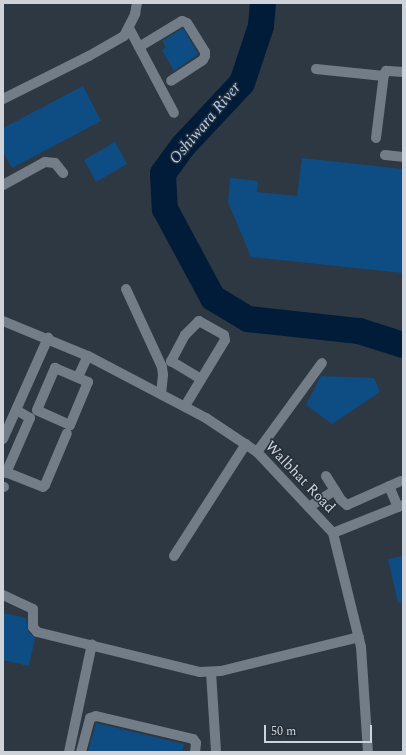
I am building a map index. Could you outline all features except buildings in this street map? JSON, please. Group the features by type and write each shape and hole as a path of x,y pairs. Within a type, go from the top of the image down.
{"street":[{"path":"3,99 89,56 124,36 135,14 137,3"},
{"path":"139,47 182,21 187,23 205,52 205,56 203,60 171,81"},
{"path":"129,28 174,113"},
{"path":"316,69 384,76"},
{"path":"376,138 384,76 386,71 403,72"},
{"path":"385,155 403,157"},
{"path":"3,185 46,162 55,163 63,173"},
{"path":"126,289 162,367 164,375 161,393"},
{"name":"Walbhat Road","path":"3,321 48,338 88,356 185,406 246,444 257,452 333,533 361,647 368,752"},
{"path":"185,406 225,340 224,335 199,322 185,335 171,361 201,379"},
{"path":"3,439 48,338"},
{"path":"78,377 88,356"},
{"path":"257,452 322,363"},
{"path":"55,368 78,377 87,380 88,384 72,424 68,425 38,411 55,368"},
{"path":"16,410 30,418 4,472 39,487 44,486 67,433"},
{"path":"174,556 246,444"},
{"path":"326,476 343,503 348,504 401,481"},
{"path":"333,533 401,506 389,486"},
{"path":"309,507 334,490"},
{"path":"3,595 33,609 33,627 38,632 92,644 200,672 222,671 359,637"},
{"path":"69,752 92,644"},
{"path":"211,672 216,752"},
{"path":"81,752 90,718 96,716 193,739 196,743 195,752"}],"waterway":[{"name":"Oshiwara River","path":"263,3 261,26 242,83 183,146 163,174 165,209 213,298 248,319 359,331 403,345"}]}
